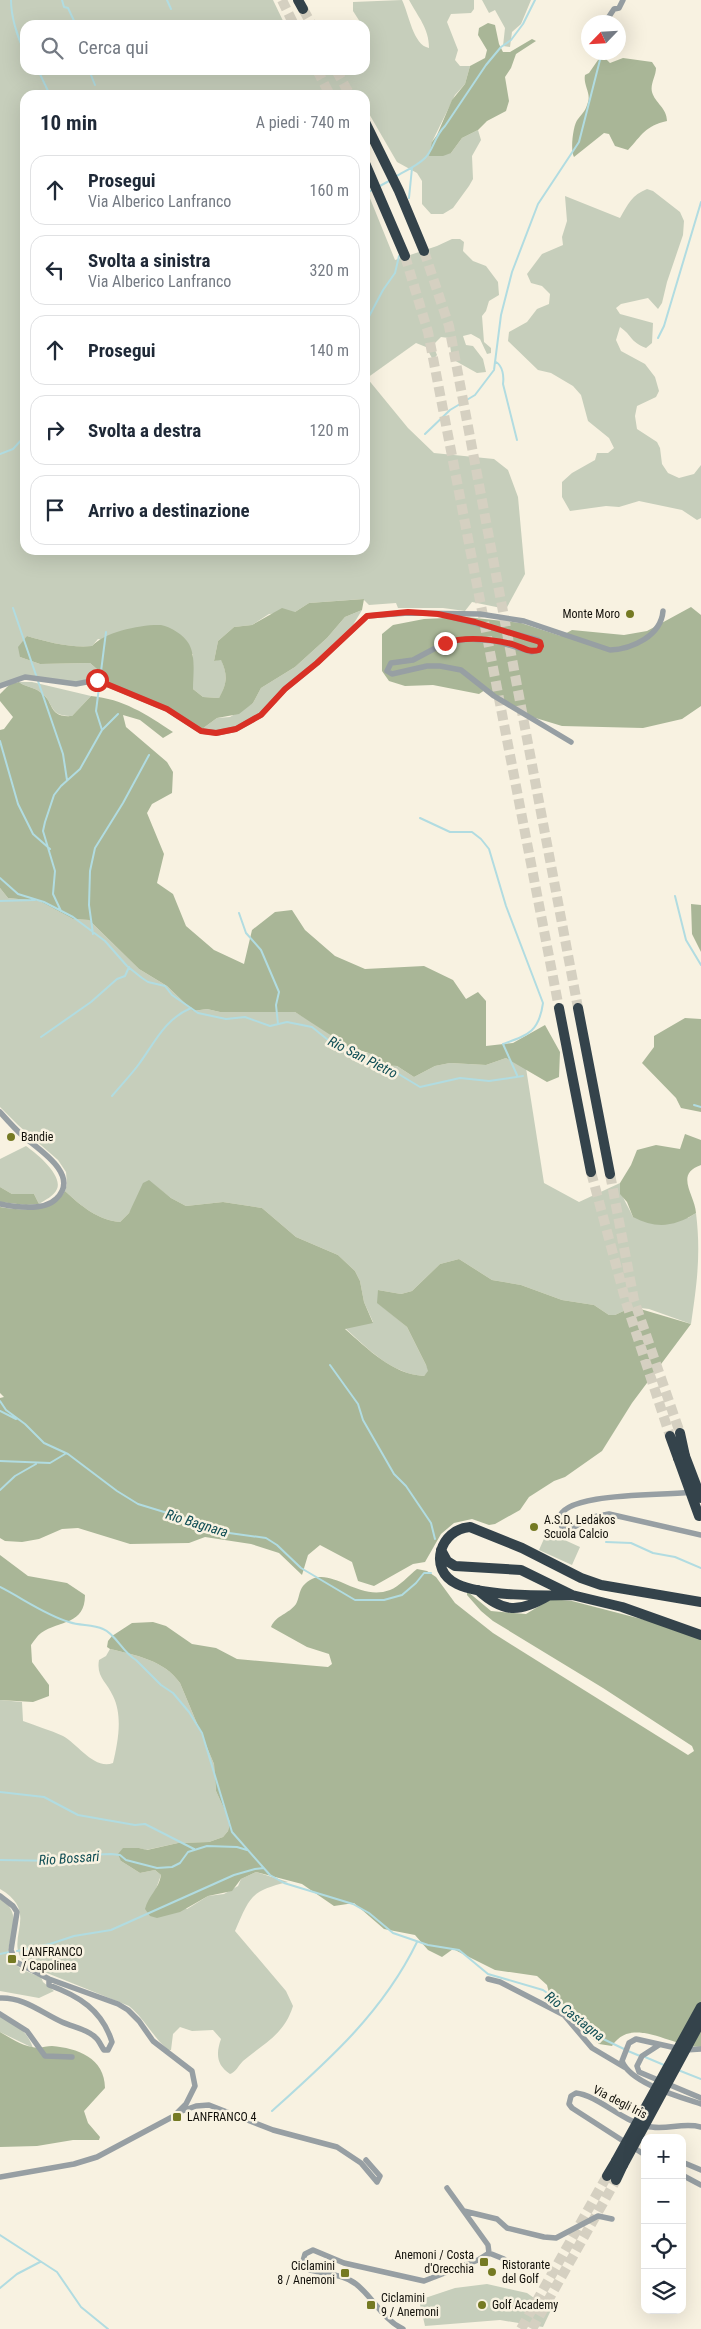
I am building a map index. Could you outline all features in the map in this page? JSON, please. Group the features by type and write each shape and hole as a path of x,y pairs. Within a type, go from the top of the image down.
{"highway":[{"path":"370,132 424,250"},
{"path":"370,174 395,230 404,256"},
{"path":"559,1008 591,1172"},
{"path":"578,1008 610,1174"},
{"path":"675,1435 701,1521"},
{"path":"681,1457 701,1497"},
{"path":"572,1595 548,1596 478,1590 456,1584 445,1576 440,1564 443,1543 453,1532 470,1527 522,1548 580,1578 601,1585 701,1602"},
{"path":"441,1550 447,1561 454,1566 521,1570 572,1595 622,1607 701,1635"},
{"path":"612,2178 701,2007"},
{"path":"619,2163 701,2021"}],"street":[{"path":"610,15 614,9 619,8 623,0"},
{"path":"0,686 25,677 76,684 97,680 167,709 201,731 216,733 236,729 261,715 285,689 317,663 367,616 408,612 480,614 524,621 610,650 623,649 644,640 658,627 663,610"},
{"path":"438,614 475,622 527,637 540,642 540,649 532,652 515,645 490,640 450,641 414,660 390,664 387,669 388,672 392,674 434,666 461,670 494,696 572,742"},
{"path":"0,1112 10,1124 55,1163 62,1176 64,1187 56,1200 48,1204 26,1207 0,1204"},
{"path":"701,1490 679,1494 588,1500 563,1510 559,1517 559,1522 564,1528 572,1529 593,1517 609,1514 701,1534"},
{"path":"679,1494 701,1497"},
{"path":"0,1896 17,1912 11,1950 13,1958 25,1968 48,1979 118,2004 128,2010 153,2041 189,2067 195,2077 195,2086 180,2112"},
{"path":"0,1998 12,1999 40,2009 58,2020 97,2038 104,2050 108,2050 112,2042 100,2016 82,2001 50,1985 48,1979"},
{"path":"488,1979 500,1982 564,2014 592,2048 650,2084 701,2104"},
{"path":"0,2014 27,2031 42,2054 72,2057"},
{"path":"624,2067 622,2061 625,2050 629,2043 636,2039 685,2050 701,2049"},
{"path":"659,2045 638,2060 636,2066 639,2072 701,2098"},
{"name":"Via degli Iris","path":"641,2152 572,2108 569,2104 571,2096 576,2093 585,2095 628,2120 648,2127 681,2124 701,2127"},
{"path":"0,2177 74,2164 97,2157 180,2112 196,2106 209,2105 273,2130 338,2147 361,2163 378,2182 380,2176 366,2160"},
{"path":"686,2164 701,2170"},
{"path":"686,2177 701,2185"},
{"path":"447,2188 488,2245 489,2252"},
{"path":"464,2211 497,2219 507,2228 556,2238 598,2216 612,2219"},
{"path":"403,2329 384,2316 354,2282 340,2276 308,2269 303,2258 307,2252 316,2250 344,2263 424,2282 478,2260 489,2252"},
{"path":"489,2252 504,2259"}],"green space":[{"path":"0,0 273,0 283,20 20,20 20,75 370,75 370,20 359,20 353,11 353,2 402,0 415,35 424,46 429,48 425,29 409,0 474,0 474,9 471,13 451,14 447,22 458,50 455,60 460,66 470,66 465,84 455,95 432,142 451,153 462,138 478,130 481,140 472,156 473,179 453,208 443,214 431,214 422,204 422,181 417,173 397,162 370,115 370,90 20,90 20,555 370,555 370,382 408,428 434,453 494,459 508,470 518,497 525,574 506,609 472,602 465,611 443,608 398,608 396,603 369,605 363,599 309,603 295,612 269,614 252,625 234,627 218,641 214,661 221,659 226,675 224,688 219,698 203,697 193,689 193,654 98,639 92,646 76,646 27,636 20,657 40,664 90,663 98,670 97,678 75,682 25,675 0,684"},
{"path":"482,0 531,0 521,24 512,32 510,47 503,46 505,28 495,10 489,13"},
{"path":"488,23 495,25 499,44 503,52 510,52 532,39 536,41 516,54 511,68 505,77 509,101 506,111 487,121 478,130 462,138 451,153 443,156 429,156 432,142 437,135 452,100 465,84 470,66 485,58 487,50 478,35 479,28"},
{"path":"626,58 652,62 656,68 652,92 663,109 667,121 649,128 628,150 615,146 609,134 604,133 574,157 573,132 576,122 585,110 589,99 585,75 589,73 598,60 607,60 610,63 618,60 626,60"},
{"path":"647,189 653,191 680,212 684,221 683,235 662,303 658,309 648,298 621,304 616,308 620,314 653,323 652,343 646,348 634,341 620,327 616,340 621,351 645,364 655,377 659,391 656,397 637,406 635,416 637,429 657,442 660,448 662,464 668,473 679,478 694,474 701,465 701,518 697,520 682,510 639,501 619,507 606,506 570,511 562,497 562,482 572,473 595,460 597,453 608,453 614,448 609,438 588,421 581,395 573,386 551,373 538,370 508,341 509,332 527,322 537,309 549,304 550,294 542,286 531,283 527,274 542,254 563,245 562,237 567,221 565,196 620,218 634,197"},
{"path":"370,198 395,260 452,239 460,239 464,242 463,251 473,261 486,266 498,282 499,295 489,301 486,311 482,316 484,342 491,348 491,353 487,354 480,339 471,334 463,336 466,345 473,346 483,359 486,372 477,373 452,359 449,338 441,337 433,345 437,355 433,360 426,347 416,343 370,376"},
{"path":"364,599 362,610 345,617 327,638 295,667 261,688 253,703 239,714 217,718 202,729 168,707 97,678 98,670 90,663 40,664 20,657 18,647 27,636 67,645 92,646 114,633 144,626 161,625 177,632 189,644 193,660 193,689 203,697 219,698 224,688 226,675 221,660 214,661 218,641 234,627 252,625 282,608 295,612 309,603"},
{"path":"691,607 701,615 701,706 682,719 643,728 562,726 529,716 485,690 479,694 433,685 405,686 389,681 382,671 382,634 393,625 424,619 466,617 521,623 561,636 572,630 624,635 647,631"},
{"path":"362,610 353,625 260,713 236,727 216,731 202,729 217,718 230,717 253,703 261,688 295,667 327,638 345,617"},
{"path":"19,682 32,682 91,696 72,716 64,716 52,708 45,696 40,692"},
{"path":"19,682 38,690 45,696 55,712 64,716 72,716 91,696 114,700 134,708 173,732 163,738 140,720 123,715 126,727 167,762 173,772 172,793 152,804 147,813 164,854 157,883 173,894 186,926 214,950 244,964 252,930 275,912 292,910 305,930 335,956 365,969 424,966 453,980 466,999 478,992 486,1001 486,1046 513,1043 545,1025 560,1052 559,1077 547,1082 506,1058 486,1065 450,1063 435,1066 414,1077 397,1066 382,1065 372,1054 349,1047 295,1012 220,1012 207,1009 193,1011 167,986 139,969 89,920 73,919 39,901 8,898 0,888 0,730 4,729 13,717 0,701 0,694 10,684"},
{"path":"0,888 8,898 39,901 73,919 89,920 139,969 167,986 193,1011 207,1009 220,1012 295,1012 364,1053 372,1053 382,1065 397,1066 414,1077 435,1066 450,1063 486,1065 506,1058 526,1068 544,1183 579,1202 620,1183 623,1196 633,1217 688,1218 696,1213 698,1268 691,1324 649,1309 632,1307 615,1315 609,1315 594,1305 562,1300 521,1285 492,1280 459,1259 440,1264 412,1291 401,1294 378,1290 378,1303 407,1327 429,1371 424,1376 412,1374 401,1371 381,1359 345,1328 373,1322 364,1302 360,1281 355,1271 338,1255 296,1237 262,1208 223,1202 186,1206 171,1198 149,1181 129,1213 120,1222 112,1221 90,1211 65,1191 67,1184 66,1172 58,1160 0,1107"},
{"path":"691,904 701,905 701,952 692,934"},
{"path":"685,1018 701,1019 701,1112 681,1108 676,1098 642,1063 654,1047 654,1036"},
{"path":"685,1134 701,1140 701,1165 693,1169 687,1179 696,1213 688,1218 665,1225 641,1221 633,1217 627,1202 620,1194 620,1183 631,1165 637,1150 656,1145 680,1149"},
{"path":"26,1146 48,1165 58,1183 54,1194 39,1204 34,1194 12,1194 0,1187 0,1159"},
{"path":"149,1180 171,1198 186,1206 223,1202 262,1208 296,1237 338,1255 355,1271 360,1281 364,1302 373,1323 345,1329 391,1366 412,1374 424,1376 428,1371 426,1365 407,1327 377,1303 378,1290 401,1294 412,1291 440,1264 459,1259 492,1280 521,1285 562,1300 594,1305 609,1315 615,1315 632,1307 691,1324 632,1403 602,1451 565,1477 554,1481 529,1497 520,1510 495,1524 489,1525 472,1519 454,1523 441,1534 425,1562 413,1564 374,1586 358,1581 352,1562 320,1545 308,1555 302,1575 279,1553 251,1544 205,1537 189,1543 130,1544 78,1528 62,1529 39,1539 22,1542 5,1541 0,1538 0,1398 4,1397 0,1393 0,1207 36,1209 45,1207 53,1203 65,1191 97,1215 120,1222 129,1213 143,1183"},
{"path":"0,1187 12,1194 34,1194 39,1204 26,1205 0,1202"},
{"path":"547,1532 580,1547 572,1565 539,1550"},
{"path":"0,1555 28,1576 67,1583 85,1595 84,1605 76,1617 41,1633 31,1645 32,1662 49,1685 49,1696 33,1702 0,1700"},
{"path":"417,1569 427,1571 436,1577 455,1603 493,1633 688,1755 694,1751 692,1746 603,1688 493,1621 467,1595 467,1591 491,1611 526,1614 551,1599 572,1601 649,1621 701,1639 701,2047 689,2046 641,2033 630,2033 620,2037 612,2046 599,2044 590,2037 580,2023 551,2001 547,1985 537,1976 495,1970 453,1949 442,1957 428,1950 415,1935 384,1929 354,1903 334,1906 302,1884 256,1872 241,1879 232,1891 208,1896 180,1912 157,1918 150,1916 145,1909 161,1875 155,1870 140,1873 121,1861 118,1854 123,1848 147,1850 178,1843 209,1842 223,1837 228,1831 230,1822 216,1791 214,1764 180,1683 166,1669 157,1664 139,1656 107,1647 108,1641 112,1636 132,1623 153,1622 166,1626 192,1644 216,1648 237,1659 328,1667 332,1664 329,1654 307,1647 271,1627 276,1620 296,1604 303,1586 312,1579 322,1577 365,1591 377,1592 390,1590"},
{"path":"110,1649 139,1656 157,1664 166,1669 180,1683 214,1764 216,1791 230,1822 228,1831 223,1837 209,1842 178,1843 146,1850 139,1848 121,1861 140,1873 155,1870 161,1875 156,1889 187,1909 208,1896 224,1894 238,1886 241,1879 256,1872 288,1882 258,1892 248,1903 235,1931 286,1991 293,2006 279,2031 230,2074 222,2067 218,2058 221,2039 213,2030 192,2031 180,2027 173,2034 171,2050 168,2050 129,2006 27,1965 20,1956 17,1947 20,1918 19,1908 12,1898 0,1889 0,1700 22,1702 23,1721 63,1736 99,1763 113,1763 118,1738 118,1712 111,1691 98,1666 99,1660 106,1656"},
{"path":"0,1899 11,1910 14,1924 7,1955 18,1966 41,1977 43,1982 54,1991 39,1998 0,1991"},
{"path":"0,2016 24,2032 33,2048 0,2032"},
{"path":"0,2032 28,2046 37,2048 52,2046 71,2049 88,2056 95,2062 104,2078 105,2088 84,2111 88,2123 100,2137 99,2140 73,2140 37,2146 0,2147"},
{"name":"Golf Academy","path":"487,2284 527,2293 551,2310 543,2327 500,2320 425,2326 419,2300 455,2288"}],"waterway":[{"path":"11,0 12,13 20,42"},
{"path":"62,0 64,7 68,8 74,20"},
{"path":"167,0 171,9"},
{"path":"395,177 425,158 438,134 486,65 501,47 511,40 523,24 535,0"},
{"path":"425,434 450,410 475,395 494,370 501,315 512,272 538,204 579,142 600,60"},
{"path":"40,75 48,90"},
{"path":"91,75 95,85"},
{"path":"409,198 412,168"},
{"path":"378,187 389,181"},
{"path":"658,338 664,326 701,202"},
{"path":"370,315 383,290 395,273 399,256"},
{"path":"496,362 502,372 503,384 517,440"},
{"path":"0,454 13,449 20,441"},
{"path":"13,608 63,754 67,780"},
{"path":"102,730 96,711 106,632"},
{"path":"61,911 53,894 55,871 43,831 45,822 54,795 80,769 102,730 118,714"},
{"path":"0,741 18,804 33,834 50,849"},
{"path":"93,934 89,905 90,871 95,848 123,803 149,755"},
{"path":"420,818 450,832 472,832 489,849 506,906 543,1003 539,1020 531,1031 526,1035 503,1044 517,1075"},
{"name":"Rio San Pietro","path":"0,878 18,894 44,902 73,917 105,941 127,966 142,978 148,982 165,986 172,995 198,1013 226,1019 245,1017 270,1026 287,1022 312,1027 333,1044 363,1058 377,1061 420,1087 460,1078 489,1081 523,1076"},
{"path":"675,896 686,940 701,965"},
{"name":"Rio San Pietro","path":"0,901 35,900"},
{"path":"239,913 246,933 261,950 279,992 276,1005 278,1024"},
{"path":"41,1037 91,1002 117,979 125,976 129,967"},
{"path":"112,1096 136,1068 167,1025 174,1018 191,1008"},
{"name":"Rio San Pietro","path":"694,1105 701,1107"},
{"path":"330,1365 358,1404 363,1420 394,1474 406,1486 431,1523 435,1539"},
{"name":"Rio Bagnara","path":"0,1401 6,1410 25,1424 44,1443 68,1454 117,1491 138,1504 200,1523 222,1532 266,1538 277,1545 301,1568 355,1600 384,1600 402,1595 424,1573 431,1573"},
{"name":"Rio Bagnara","path":"0,1411 16,1419"},
{"path":"0,1461 50,1463 65,1454"},
{"path":"0,1490 15,1476 36,1464"},
{"name":"Rio Bagnara","path":"606,1542 631,1543 653,1553 675,1557 701,1568"},
{"name":"Rio Castagna","path":"0,1587 60,1619 99,1627 108,1631 131,1657 161,1685 173,1693 189,1712 202,1733 232,1832 270,1875 284,1883 353,1904 369,1913 393,1933 428,1945 459,1950 488,1974 543,1990 597,2036 624,2049"},
{"path":"0,1792 44,1797 78,1815 135,1825 145,1824 194,1849"},
{"name":"Rio Bossari","path":"0,1860 60,1861 86,1855 111,1854 120,1855 126,1860 157,1868 172,1867 180,1863 188,1852 207,1846 237,1847 247,1850"},
{"path":"17,1951 50,1944 74,1936 111,1930 234,1875 264,1868"},
{"path":"272,2111 353,2034 388,1991 417,1942"},
{"path":"0,1954 9,1952"},
{"name":"Rio Castagna","path":"628,2051 640,2056"},
{"name":"Rio Castagna","path":"645,2057 664,2065"},
{"name":"Rio Castagna","path":"678,2070 701,2079"},
{"path":"0,2235 57,2272 81,2307 108,2329"},
{"path":"0,2288 17,2274 40,2262"}],"tunnel":[{"path":"282,0 292,20"},
{"path":"303,9 309,20"},
{"path":"320,75 327,90"},
{"path":"339,75 347,90"},
{"path":"424,251 449,326 578,1008"},
{"path":"405,256 428,332 559,1008"},
{"path":"591,1172 626,1302 670,1436"},
{"path":"610,1174 634,1300 680,1433"},
{"path":"521,2329 607,2176"},
{"path":"532,2329 616,2180"}],"place":[{"name":"Monte Moro","path":"630,614"},
{"name":"Bandie","path":"11,1137"},
{"name":"A.S.D. Ledakos Scuola Calcio","path":"534,1527"},
{"name":"LANFRANCO / Capolinea","path":"12,1959"},
{"name":"LANFRANCO 4","path":"177,2117"},
{"name":"Anemoni / Costa d'Orecchia","path":"484,2262"},
{"name":"Ristorante del Golf","path":"492,2272"},
{"name":"Ciclamini 8 / Anemoni","path":"345,2273"},
{"name":"Ciclamini 9 / Anemoni","path":"371,2305"},
{"name":"Golf Academy","path":"482,2305"}],"route":[{"path":"97,680 167,709 201,731 216,733 236,729 261,715 285,689 317,663 367,616 408,612 438,614 475,622 538,640 541,646 539,650 532,652 515,645 490,640 468,639 445,643"}]}
